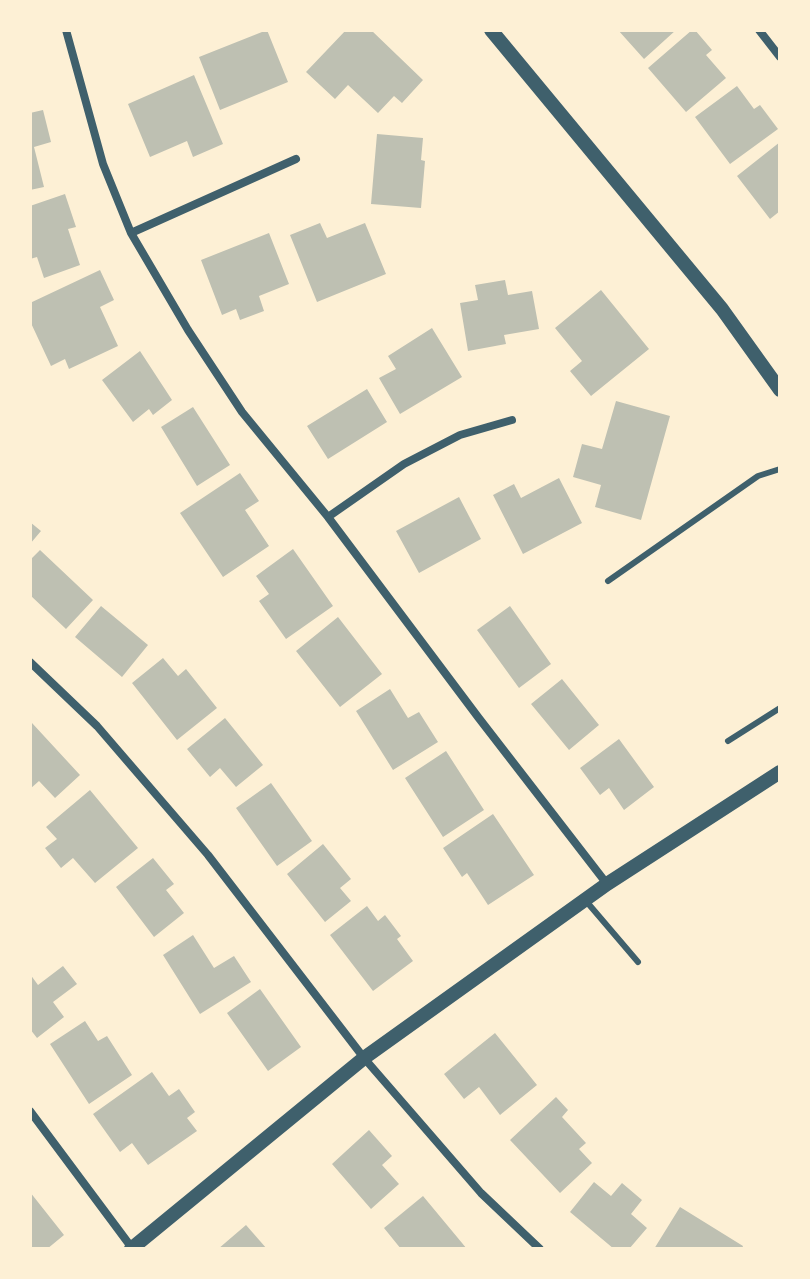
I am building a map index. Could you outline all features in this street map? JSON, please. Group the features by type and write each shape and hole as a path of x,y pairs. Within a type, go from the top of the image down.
{"street":[{"path":"66,30 103,164 131,233 188,330 242,412 328,517 607,884"},
{"path":"491,30 722,309 780,390"},
{"path":"759,30 780,57"},
{"path":"131,233 296,159"},
{"path":"328,517 404,464 460,435 512,420"},
{"path":"30,662 97,726 208,855 364,1058 481,1193 540,1249"},
{"path":"30,1111 132,1249 364,1058 607,884 780,772"}],"lane":[{"path":"608,581 758,476 780,469"},
{"path":"728,741 780,708"},
{"path":"585,900 638,962"}],"building":[{"path":"267,30 288,82 220,110 199,57"},
{"path":"346,30 371,30 423,80 402,103 394,96 378,113 348,85 335,99 306,72"},
{"path":"618,30 676,30 644,59"},
{"path":"692,30 712,50 706,55 726,78 686,112 648,68"},
{"path":"194,75 223,144 193,157 187,141 150,157 128,104"},
{"path":"737,86 754,109 760,105 778,129 730,164 695,117"},
{"path":"43,110 51,142 34,147 44,187 30,190 30,113"},
{"path":"377,134 423,138 421,160 425,161 421,208 371,204"},
{"path":"780,142 780,211 770,219 737,176"},
{"path":"65,194 76,227 68,229 80,265 44,278 37,257 30,259 30,206"},
{"path":"320,223 327,238 365,223 386,274 317,302 290,235"},
{"path":"269,233 289,284 259,296 264,311 240,320 236,309 222,315 201,260"},
{"path":"100,270 114,300 100,307 118,346 69,369 65,359 51,366 30,321 30,303"},
{"path":"505,280 508,295 532,291 539,329 504,335 506,344 468,351 460,303 478,300 475,285"},
{"path":"601,290 649,349 591,396 570,371 582,361 555,328"},
{"path":"432,328 462,377 400,414 379,378 396,369 388,356"},
{"path":"140,351 172,400 153,415 149,409 133,422 102,380"},
{"path":"367,389 387,422 328,459 307,426"},
{"path":"616,401 670,416 641,520 595,507 601,485 573,477 582,444 602,449"},
{"path":"193,407 230,465 197,486 161,427"},
{"path":"240,473 259,501 245,510 269,546 223,577 180,513"},
{"path":"559,478 582,523 523,554 493,495 514,484 521,498"},
{"path":"459,497 481,539 419,573 396,531"},
{"path":"30,522 41,531 30,544"},
{"path":"293,549 333,606 286,639 259,601 269,594 256,576"},
{"path":"40,550 93,600 66,629 30,595 30,560"},
{"path":"101,606 148,645 122,677 75,637"},
{"path":"510,606 551,664 519,688 477,630"},
{"path":"338,617 382,674 340,707 296,651"},
{"path":"163,658 178,676 186,669 217,708 177,740 132,683"},
{"path":"562,679 599,725 569,750 531,704"},
{"path":"390,689 408,718 419,712 438,742 393,770 356,711"},
{"path":"225,718 263,765 236,787 220,768 210,777 187,749"},
{"path":"32,723 80,775 55,798 39,781 30,789"},
{"path":"619,739 654,787 624,810 609,788 600,795 580,768"},
{"path":"446,751 484,810 443,837 405,778"},
{"path":"271,783 312,841 277,866 236,808"},
{"path":"90,790 138,848 95,883 73,858 61,868 45,848 57,839 46,827"},
{"path":"493,814 534,875 488,905 467,873 462,877 443,848"},
{"path":"323,844 351,879 340,888 351,901 325,922 287,874"},
{"path":"153,858 174,884 166,890 184,913 154,937 116,887"},
{"path":"367,906 378,921 385,915 401,936 397,939 413,961 373,991 330,935"},
{"path":"193,935 214,968 234,956 251,982 200,1014 163,955"},
{"path":"63,966 77,984 53,1002 64,1017 37,1038 30,1029 30,974 38,985"},
{"path":"260,989 301,1047 268,1071 227,1013"},
{"path":"85,1021 98,1041 107,1036 132,1075 89,1104 50,1044"},
{"path":"495,1033 537,1085 500,1115 479,1087 464,1099 444,1074"},
{"path":"152,1072 169,1096 179,1089 195,1112 187,1118 197,1131 148,1165 132,1143 120,1152 93,1114"},
{"path":"556,1097 568,1110 562,1117 586,1143 579,1149 592,1163 560,1193 510,1140"},
{"path":"369,1130 392,1156 382,1165 399,1184 371,1209 332,1164"},
{"path":"594,1182 611,1196 622,1183 642,1200 631,1214 647,1228 629,1249 614,1249 570,1212"},
{"path":"30,1192 64,1235 47,1249 30,1249"},
{"path":"423,1196 467,1249 401,1249 384,1228"},
{"path":"680,1207 743,1246 742,1249 654,1249"},
{"path":"246,1225 267,1249 218,1249"}]}
